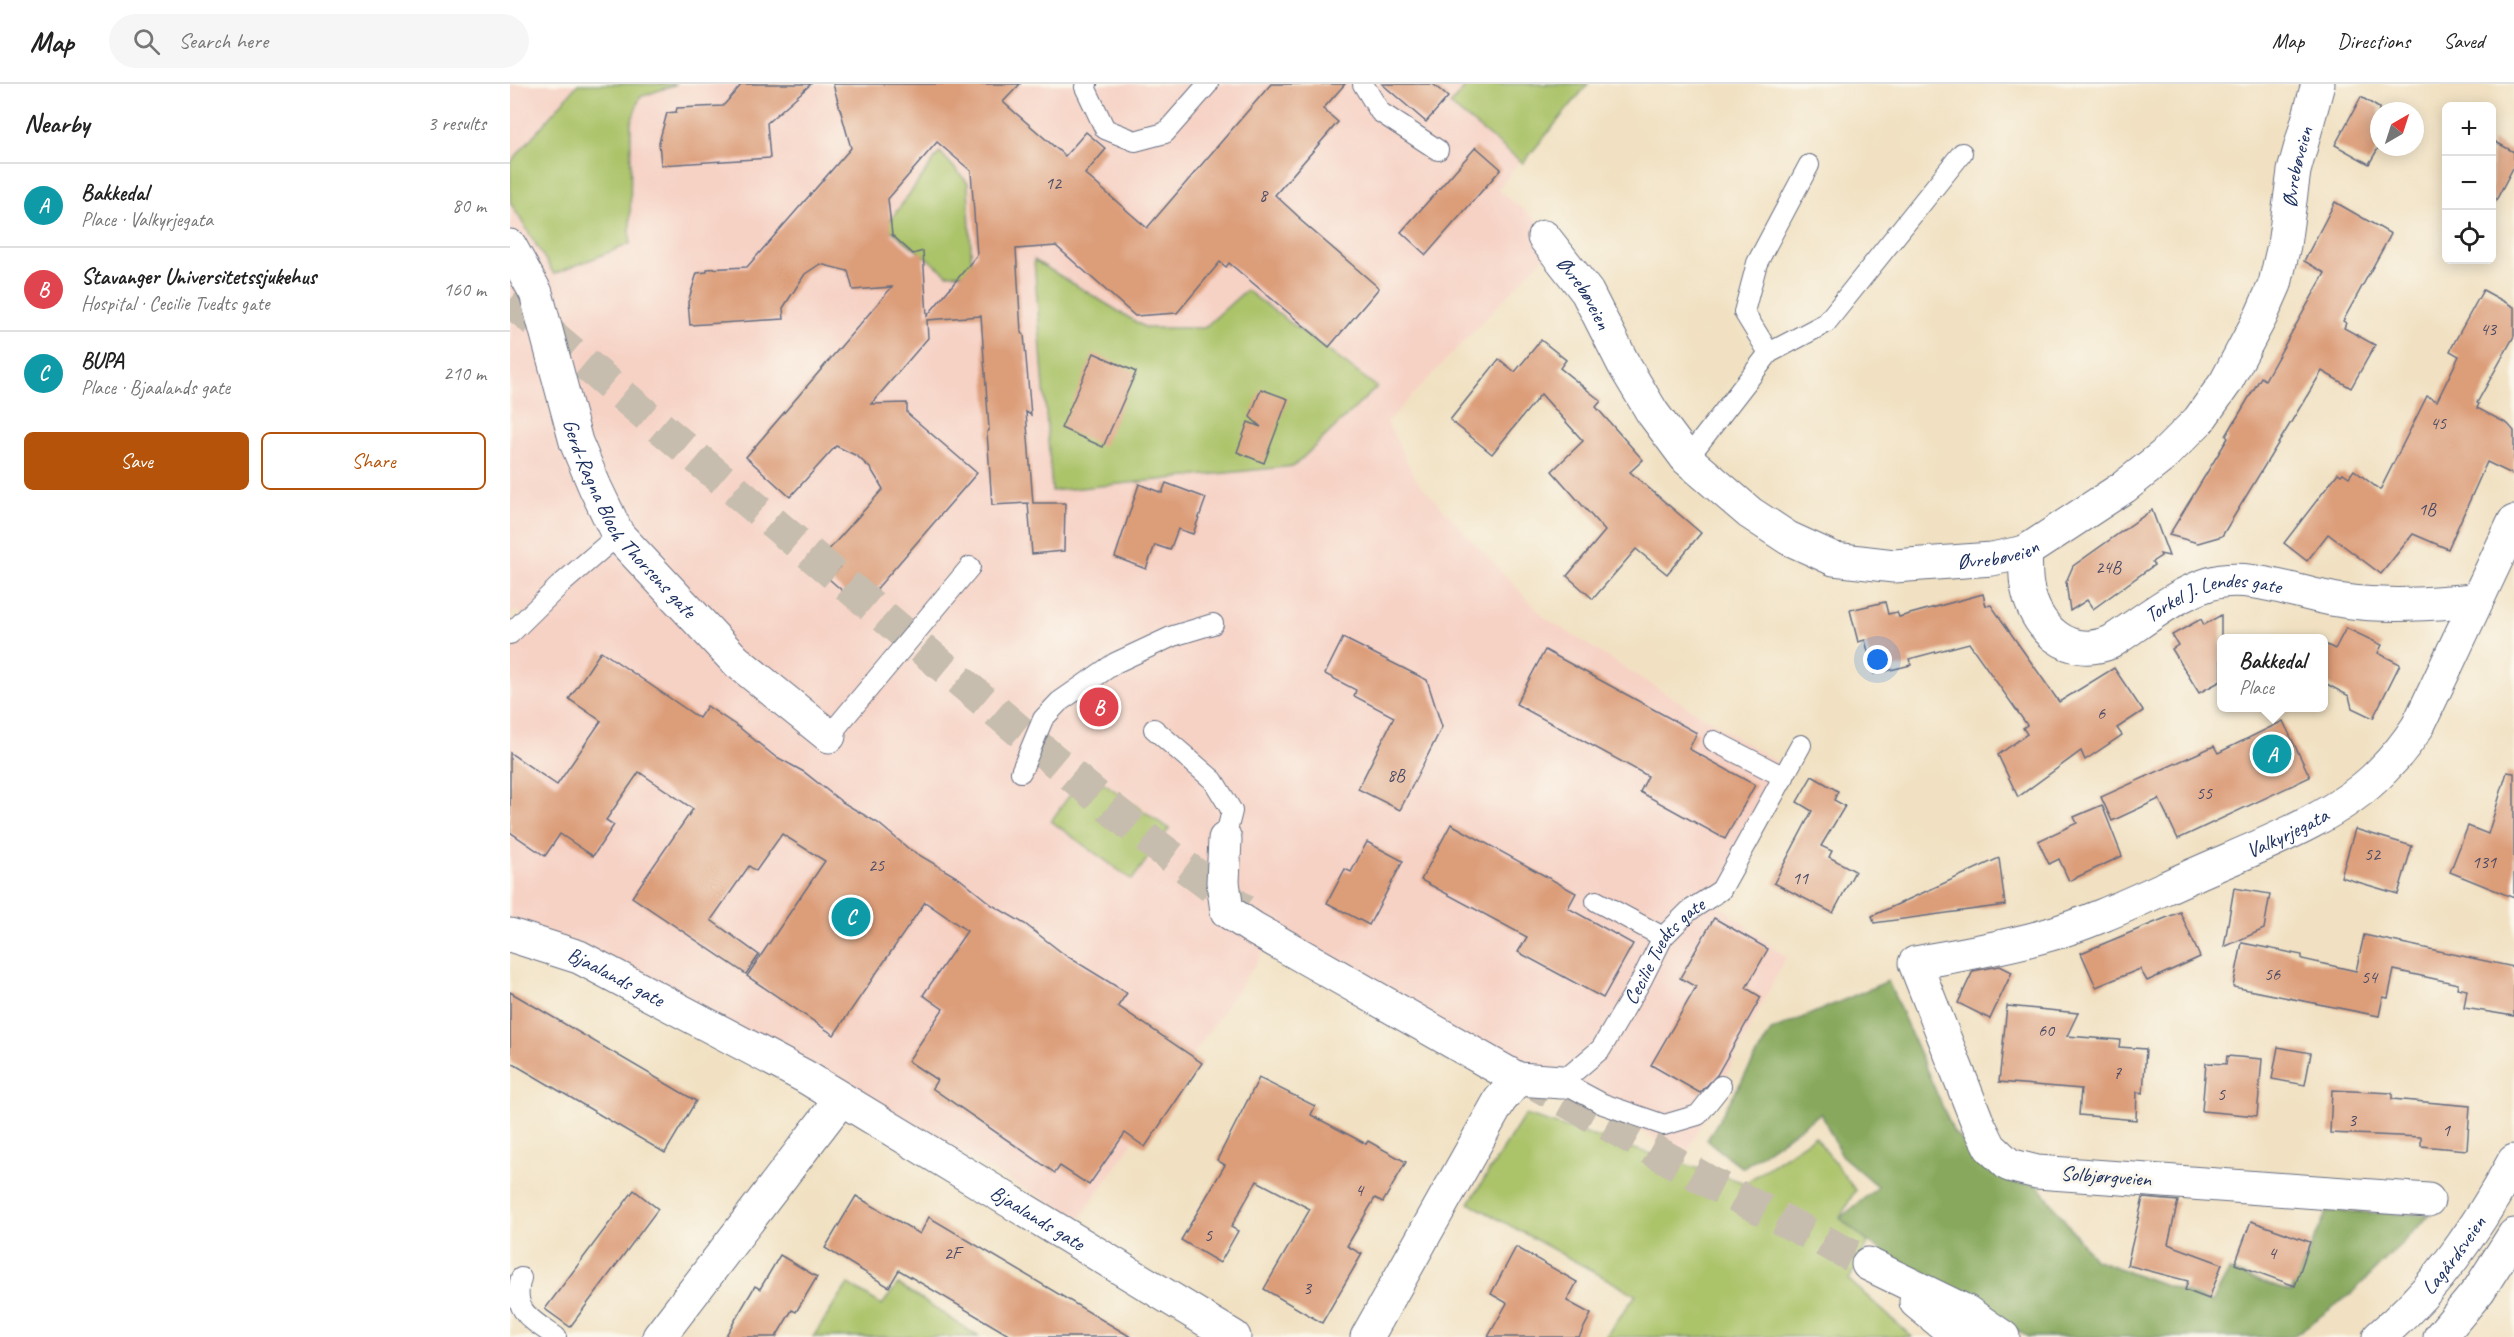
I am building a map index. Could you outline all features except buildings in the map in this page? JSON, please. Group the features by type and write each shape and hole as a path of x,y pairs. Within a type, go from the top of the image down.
{"street":[{"name":"Øvrebøveien","path":"1544,237 1587,292 1629,374 1652,412 1687,459 1750,513 1788,538 1834,559 1894,566 1992,559 2025,552 2124,487 2163,456 2199,420 2226,382 2275,284 2284,245 2294,171 2318,84"},
{"name":"Gerd-Ragna Bloch Thorsens gate","path":"510,246 536,293 576,442 618,535 735,660 829,736"},
{"name":"Valkyrjegata","path":"1915,963 2045,936 2134,901 2304,825 2350,798 2380,774 2418,726 2449,663 2475,600 2514,522"},
{"name":"Torkel J. Lendes gate","path":"2025,552 2026,585 2036,613 2056,638 2083,648 2098,647 2111,642 2188,593 2211,584 2241,580 2343,601 2388,604 2475,600"},
{"path":"1225,839 1223,882 1227,911 1252,928 1518,1079 1562,1082"},
{"name":"Bjaalands gate","path":"510,935 579,957 804,1076 1234,1337"},
{"name":"Solbjørgveien","path":"1915,963 1977,1121 1990,1147 2009,1165 2037,1172 2428,1200"},
{"path":"1367,1337 1500,1100 1518,1079"},
{"path":"659,1337 841,1099"},
{"name":"Lagårdsveien","path":"2379,1337 2428,1289 2454,1259 2488,1207 2514,1161"},
{"name":"Lagårdsveien","path":"2440,1337 2479,1290 2514,1235"},
{"path":"1959,1337 1868,1264 1967,1312 2003,1337"}],"lane":[{"path":"1087,84 1085,87 1105,129 1135,141 1166,133 1208,84"},
{"path":"1363,84 1380,112 1438,150"},
{"path":"1687,459 1769,353 1826,323 1962,153"},
{"path":"1769,353 1744,312 1757,263 1809,165"},
{"path":"510,634 559,586 618,535"},
{"path":"829,736 970,567"},
{"path":"1021,772 1043,720 1059,702 1115,663 1173,636 1213,624"},
{"path":"1154,729 1213,780 1232,811 1225,839"},
{"path":"1714,741 1784,777"},
{"name":"Cecilie Tvedts gate","path":"1562,1082 1601,1049 1641,981 1663,937 1689,911 1722,890 1801,745"},
{"path":"1596,901 1663,937"},
{"path":"1562,1082 1603,1104 1664,1125 1698,1115 1721,1086"},
{"path":"521,1278 517,1292 525,1315 556,1337"}],"shaded area":[{"path":"510,84 1574,84 1498,190 1561,239 1387,422 1417,481 1545,618 1781,765 1716,903 1786,957 1686,1154 1387,1004 1267,947 1080,1219 582,945 510,919 510,649 532,624 517,610 510,616"}],"green space":[{"path":"578,84 677,84 640,97 631,123 630,244 554,274 510,202 510,163"},
{"path":"1468,84 1588,84 1523,163 1450,105"},
{"path":"940,152 968,183 972,273 947,274 886,226"},
{"path":"1034,260 1146,328 1204,328 1246,290 1377,387 1294,466 1052,491"},
{"path":"1087,771 1169,829 1132,880 1051,821"},
{"path":"1888,981 1954,1133 2010,1183 2038,1185 2094,1259 2212,1302 2229,1271 2291,1292 2327,1211 2430,1215 2352,1293 2292,1337 2028,1337 1868,1242 1840,1218 1878,1187 1841,1155 1821,1113 1742,1168 1707,1140 1771,1031"},
{"path":"1525,1115 1745,1183 1815,1136 1855,1190 1840,1218 1868,1242 1849,1280 1912,1337 1605,1337 1636,1295 1469,1203"},
{"path":"848,1284 882,1305 898,1284 979,1337 813,1337"}],"tunnel":[{"path":"510,300 1140,833 1243,910"},
{"path":"1522,1076 1713,1184 1868,1264"}],"place":[{"name":"Stavanger Universitetssjukehus","path":"1099,707"},
{"name":"Bakkedal","path":"2272,754"},
{"name":"BUPA","path":"851,917"}]}
